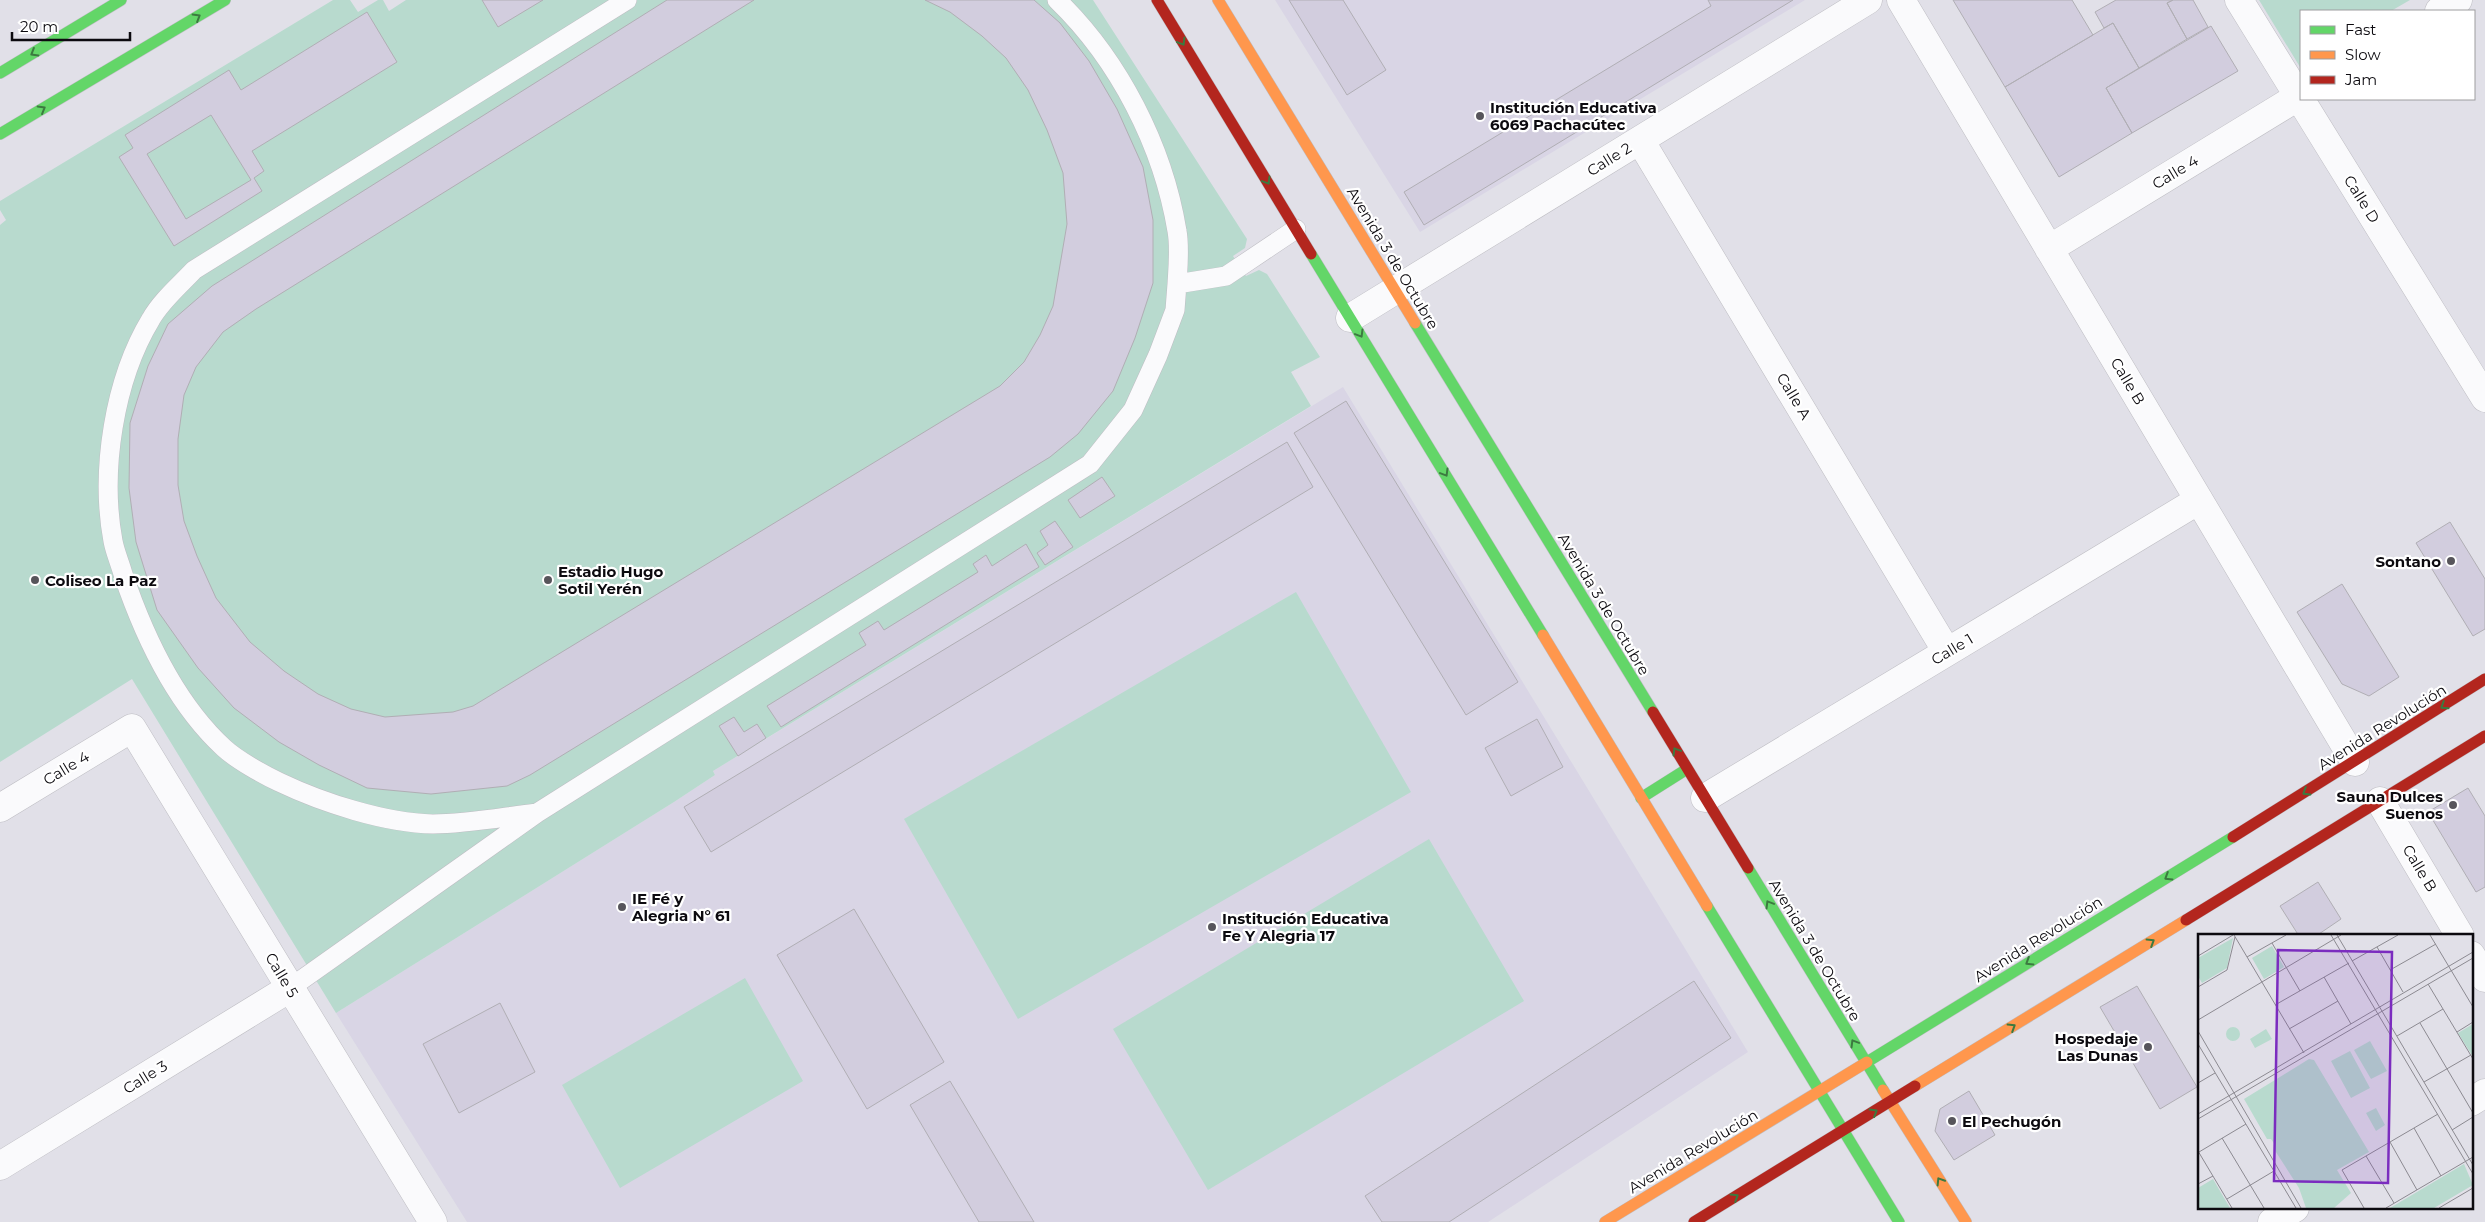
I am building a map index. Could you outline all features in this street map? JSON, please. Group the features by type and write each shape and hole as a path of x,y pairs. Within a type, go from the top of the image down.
{"street":[{"path":"0,134 225,0"},
{"path":"1157,0 1899,1222"},
{"name":"Avenida 3 de Octubre","path":"1218,0 1890,1102 1966,1222"},
{"name":"Calle 2","path":"1350,318 1868,0"},
{"name":"Calle B","path":"1901,0 2356,762"},
{"name":"Calle D","path":"2239,0 2300,96"},
{"path":"2441,10 2458,0"},
{"path":"0,73 113,2"},
{"name":"Calle 4","path":"2049,249 2300,96"},
{"name":"Calle D","path":"2302,100 2485,398"},
{"name":"Calle A","path":"1640,140 1947,652"},
{"name":"Calle 1","path":"1705,798 2199,500"},
{"name":"Avenida Revolución","path":"1605,1222 2356,762 2485,679"},
{"name":"Calle 4","path":"0,808 132,728"},
{"name":"Calle 5","path":"132,728 433,1222"},
{"path":"1694,1222 2485,736"},
{"path":"1641,798 1687,769"},
{"name":"Calle B","path":"2380,801 2459,934"},
{"path":"2472,957 2485,978"},
{"name":"Calle 3","path":"0,1166 290,988"},
{"path":"2472,1101 2485,1093"}],"lane":[{"path":"537,813 433,824 375,816 322,800 278,782 225,749 195,716 159,660 136,611 113,541 108,468 116,407 130,361 151,318 194,270 627,0"},
{"path":"290,988 537,813 1090,464 1133,410 1158,355 1175,310 1178,232 1159,157 1120,80 1073,16 1057,0"},
{"path":"1177,284 1226,276 1296,229"}],"shaded area":[{"name":"Institución Educativa 6069 Pachacútec","path":"1275,0 1805,0 1420,232"},
{"name":"Institución Educativa Fe Y Alegria 17","path":"1343,387 1748,1052 1488,1222 467,1222 336,1013 674,802 715,775 713,771"}],"green space":[{"name":"Estadio Hugo Sotil Yerén","path":"333,0 350,0 358,12 378,0 383,0 389,11 406,0 1093,0 1247,239 1245,248 1233,256 1246,276 1259,270 1267,274 1320,357 1291,372 1311,406 713,771 715,775 674,802 336,1013 132,679 0,762 0,225 6,220 0,210 0,201"},
{"path":"2259,0 2410,0 2393,10 2300,10 2300,67"},
{"path":"1296,592 1411,792 1018,1019 904,819"},
{"path":"1429,839 1524,1001 1208,1190 1113,1029"},
{"path":"745,978 803,1081 620,1188 562,1085"}],"building":[{"path":"482,0 543,0 498,27"},
{"path":"667,0 754,0 256,309 223,332 196,367 184,395 178,439 178,485 184,521 216,598 250,642 284,671 318,694 351,709 385,717 453,712 473,706 1000,386 1024,362 1040,335 1053,306 1067,224 1063,173 1047,130 1028,90 1006,58 982,36 950,12 925,0 1034,0 1060,23 1089,61 1117,109 1143,167 1153,220 1153,283 1135,338 1113,391 1078,434 1050,457 530,775 507,786 431,794 367,788 319,765 279,742 234,708 198,668 157,610 136,542 129,488 130,423 148,366 168,324 212,286"},
{"path":"1289,0 1343,0 1386,70 1347,95"},
{"path":"1708,0 1793,0 1424,225 1404,192 1711,6"},
{"path":"1953,0 2072,0 2093,35 2005,87"},
{"path":"2116,0 2173,0 2167,3 2187,39 2139,68 2113,23 2104,28 2095,12"},
{"path":"2173,0 2193,0 2208,27 2187,39 2167,3"},
{"path":"367,12 397,62 252,151 264,171 254,178 262,191 174,246 119,157 133,148 125,135 229,70 241,90","holes":["211,115 251,180 186,219 147,154"]},
{"path":"2113,23 2139,68 2106,88 2132,133 2059,177 2005,87"},
{"path":"2211,26 2238,71 2132,133 2106,88"},
{"path":"1346,401 1518,682 1466,715 1294,433"},
{"path":"1287,442 1313,487 711,852 684,807"},
{"path":"1102,477 1115,496 1080,518 1068,500"},
{"path":"1055,521 1073,547 1045,565 1037,553 1048,545 1040,531"},
{"name":"Sontano","path":"2450,522 2485,579 2485,629 2473,636 2416,543"},
{"path":"1026,544 1039,567 781,727 767,706 866,645 859,633 878,621 884,630 978,572 973,564 986,555 992,566"},
{"path":"2342,584 2399,677 2369,696 2342,684 2297,612"},
{"path":"734,717 744,732 757,724 766,738 738,756 719,726"},
{"path":"1537,719 1563,767 1511,796 1485,748"},
{"path":"2468,788 2485,816 2485,887 2476,892 2428,812"},
{"path":"2318,882 2341,919 2319,934 2298,934 2280,906"},
{"path":"854,909 944,1062 867,1109 777,955"},
{"path":"1694,981 1731,1038 1449,1222 1382,1222 1365,1196"},
{"name":"Hospedaje Las Dunas","path":"2137,986 2197,1087 2160,1109 2100,1007"},
{"path":"500,1003 535,1072 459,1113 423,1044"},
{"path":"950,1081 1034,1222 979,1222 910,1105"},
{"path":"1969,1091 1995,1135 1954,1160 1935,1131 1940,1109"}],"traffic: fast":[{"path":"0,73 121,0"},
{"path":"0,134 225,0"},
{"path":"1311,254 1543,635"},
{"path":"1415,323 1653,712"},
{"path":"1641,798 1687,769"},
{"path":"1867,1062 2233,837"},
{"path":"1748,868 1883,1090"},
{"path":"1707,906 1899,1222"}],"traffic: slow":[{"path":"1218,0 1415,323"},
{"path":"1543,635 1707,906"},
{"path":"1915,1086 2186,920"},
{"path":"1605,1222 1867,1062"},
{"path":"1883,1090 1966,1222"}],"traffic: jam":[{"path":"1157,0 1311,254"},
{"path":"2233,837 2485,679"},
{"path":"1653,712 1748,868"},
{"path":"2186,920 2485,736"},
{"path":"1694,1222 1915,1086"}],"place":[{"name":"Institución Educativa 6069 Pachacútec","path":"1480,116"},
{"name":"Sontano","path":"2451,561"},
{"name":"Coliseo La Paz","path":"35,580"},
{"name":"Estadio Hugo Sotil Yerén","path":"548,580"},
{"name":"Sauna Dulces Suenos","path":"2453,805"},
{"name":"IE Fé y Alegria N° 61","path":"622,907"},
{"name":"Institución Educativa Fe Y Alegria 17","path":"1212,927"},
{"name":"Hospedaje Las Dunas","path":"2148,1047"},
{"name":"El Pechugón","path":"1952,1121"}]}
